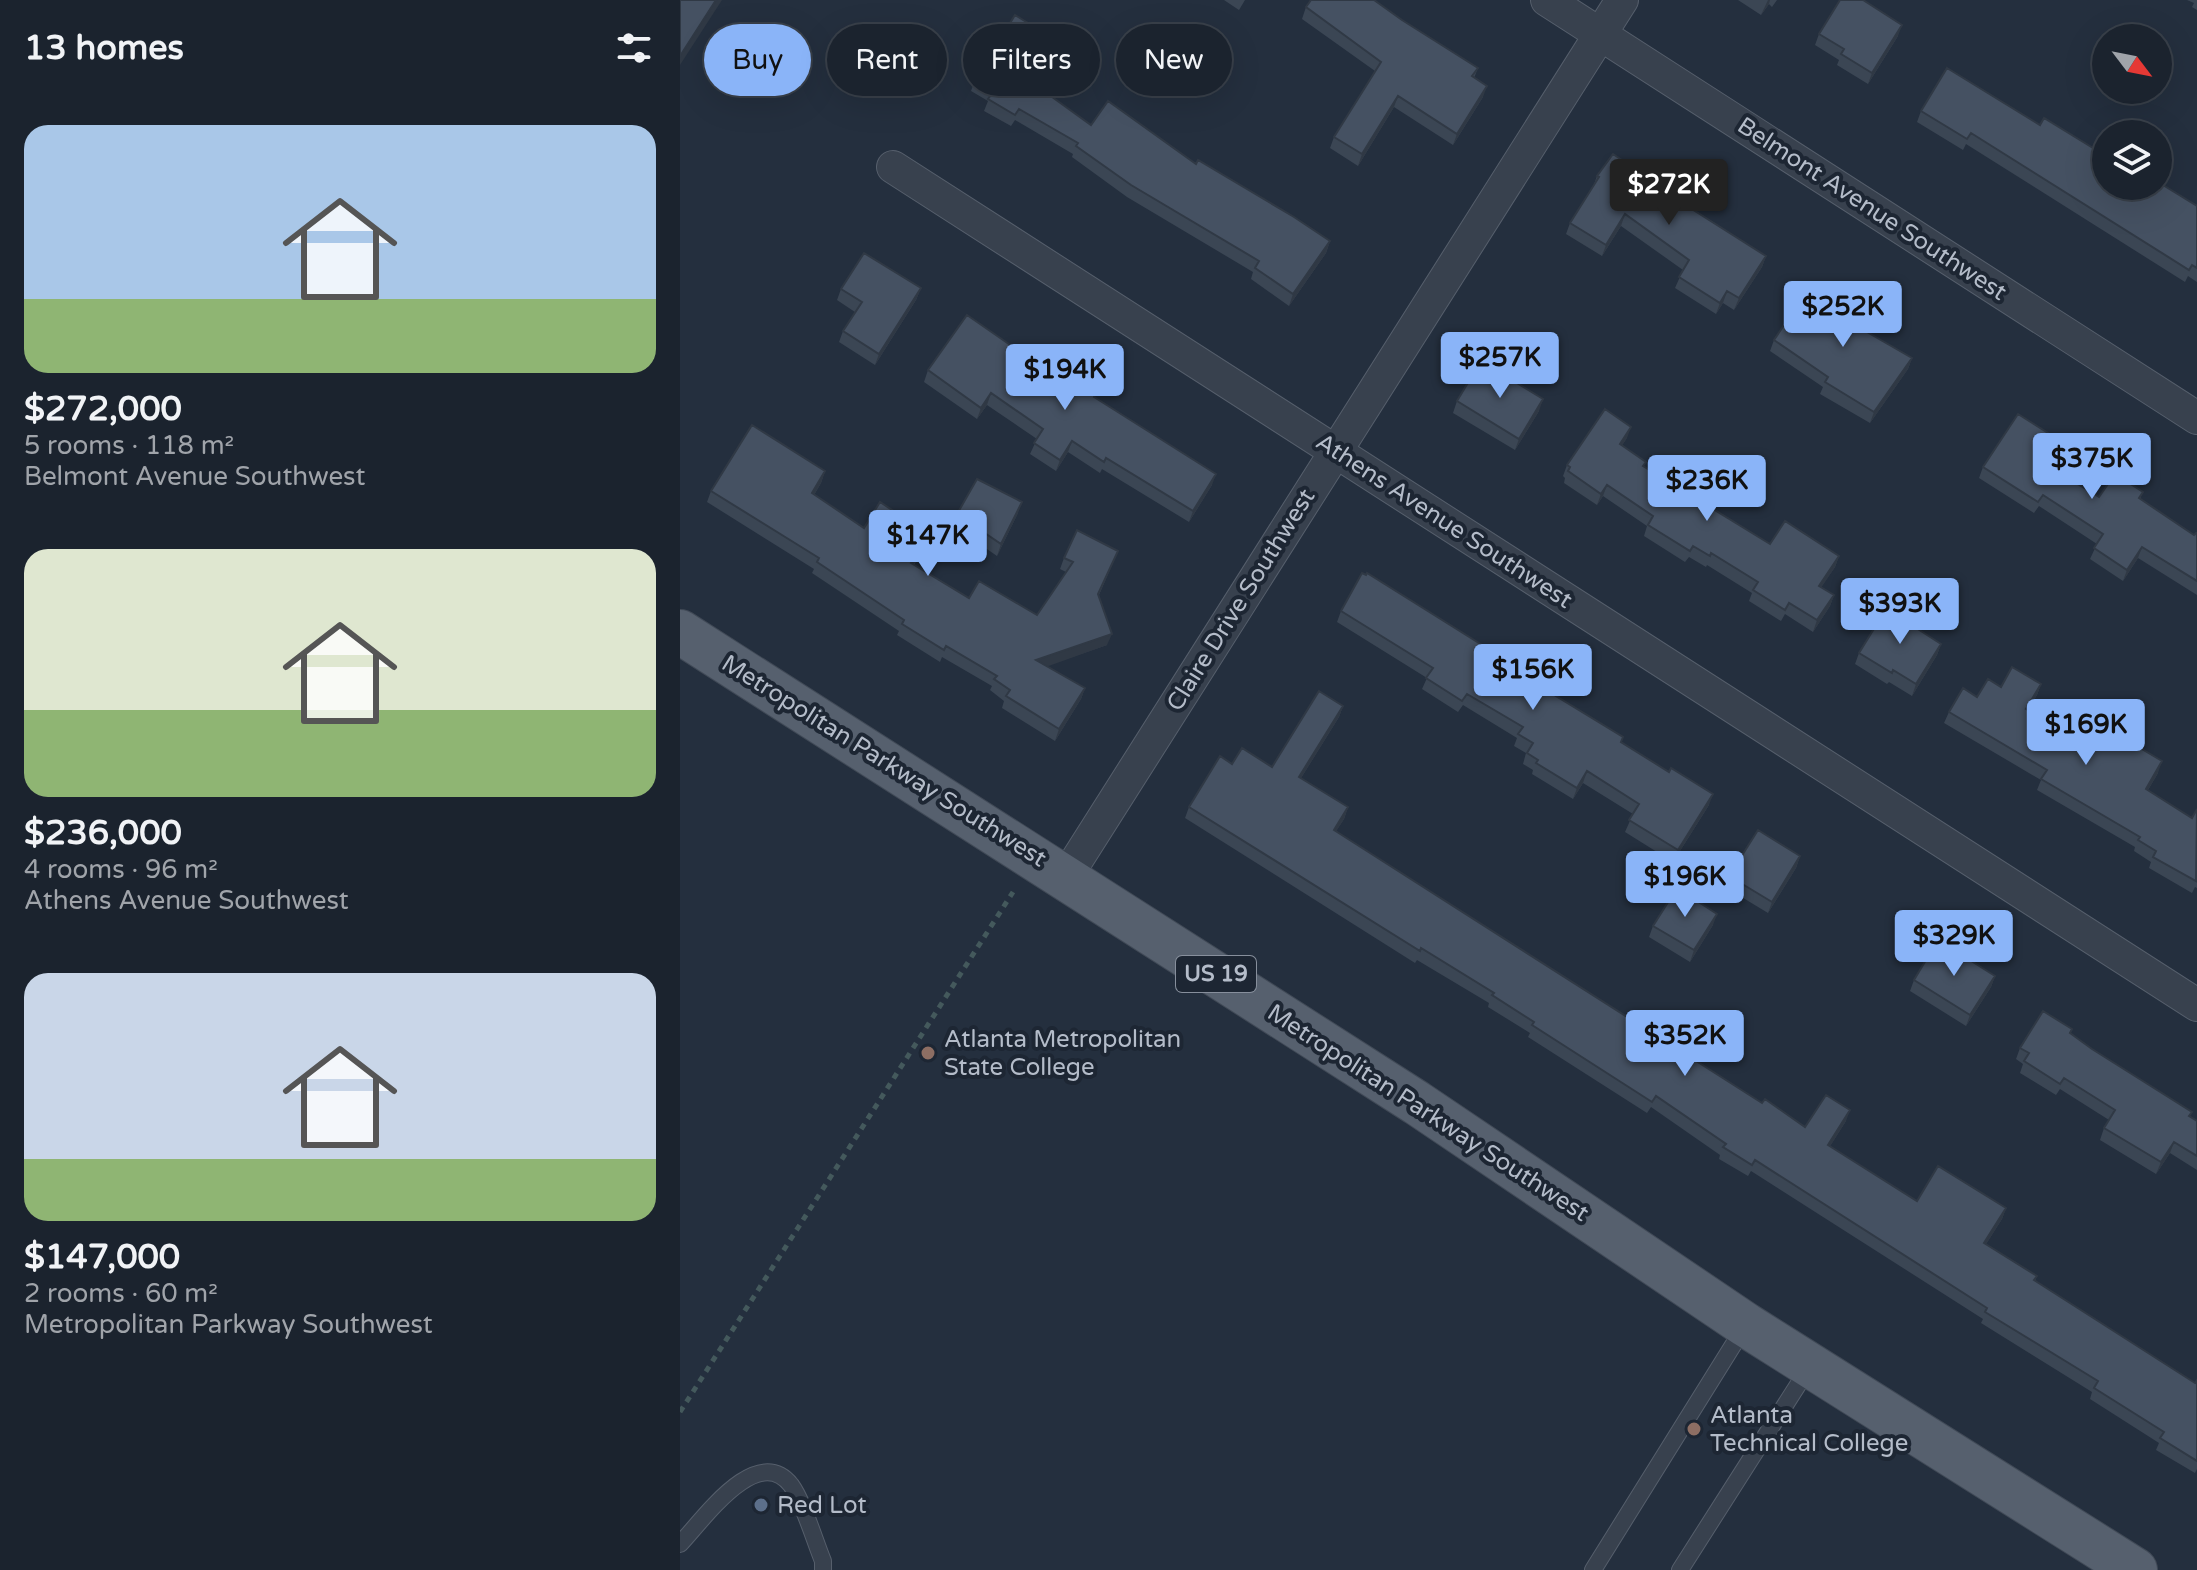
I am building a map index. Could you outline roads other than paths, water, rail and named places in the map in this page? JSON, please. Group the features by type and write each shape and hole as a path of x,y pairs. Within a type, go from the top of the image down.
{"main road":[{"name":"Metropolitan Parkway Southwest","path":"680,632 1417,1103 1746,1325 2135,1570"}],"street":[{"name":"Belmont Avenue Southwest","path":"1547,0 2197,418"},
{"name":"Claire Drive Southwest","path":"1051,867 1336,451 1622,0"},
{"name":"Athens Avenue Southwest","path":"893,167 2197,1005"}],"lane":[{"path":"1593,1570 1746,1325"},
{"path":"1680,1570 1810,1366"},
{"path":"680,1544 738,1483 761,1470 778,1473 792,1486 823,1561 823,1570"}],"place":[{"name":"Atlanta Metropolitan State College","path":"928,1053"},
{"name":"Atlanta Technical College","path":"1694,1429"},
{"name":"Red Lot","path":"761,1505"}]}
